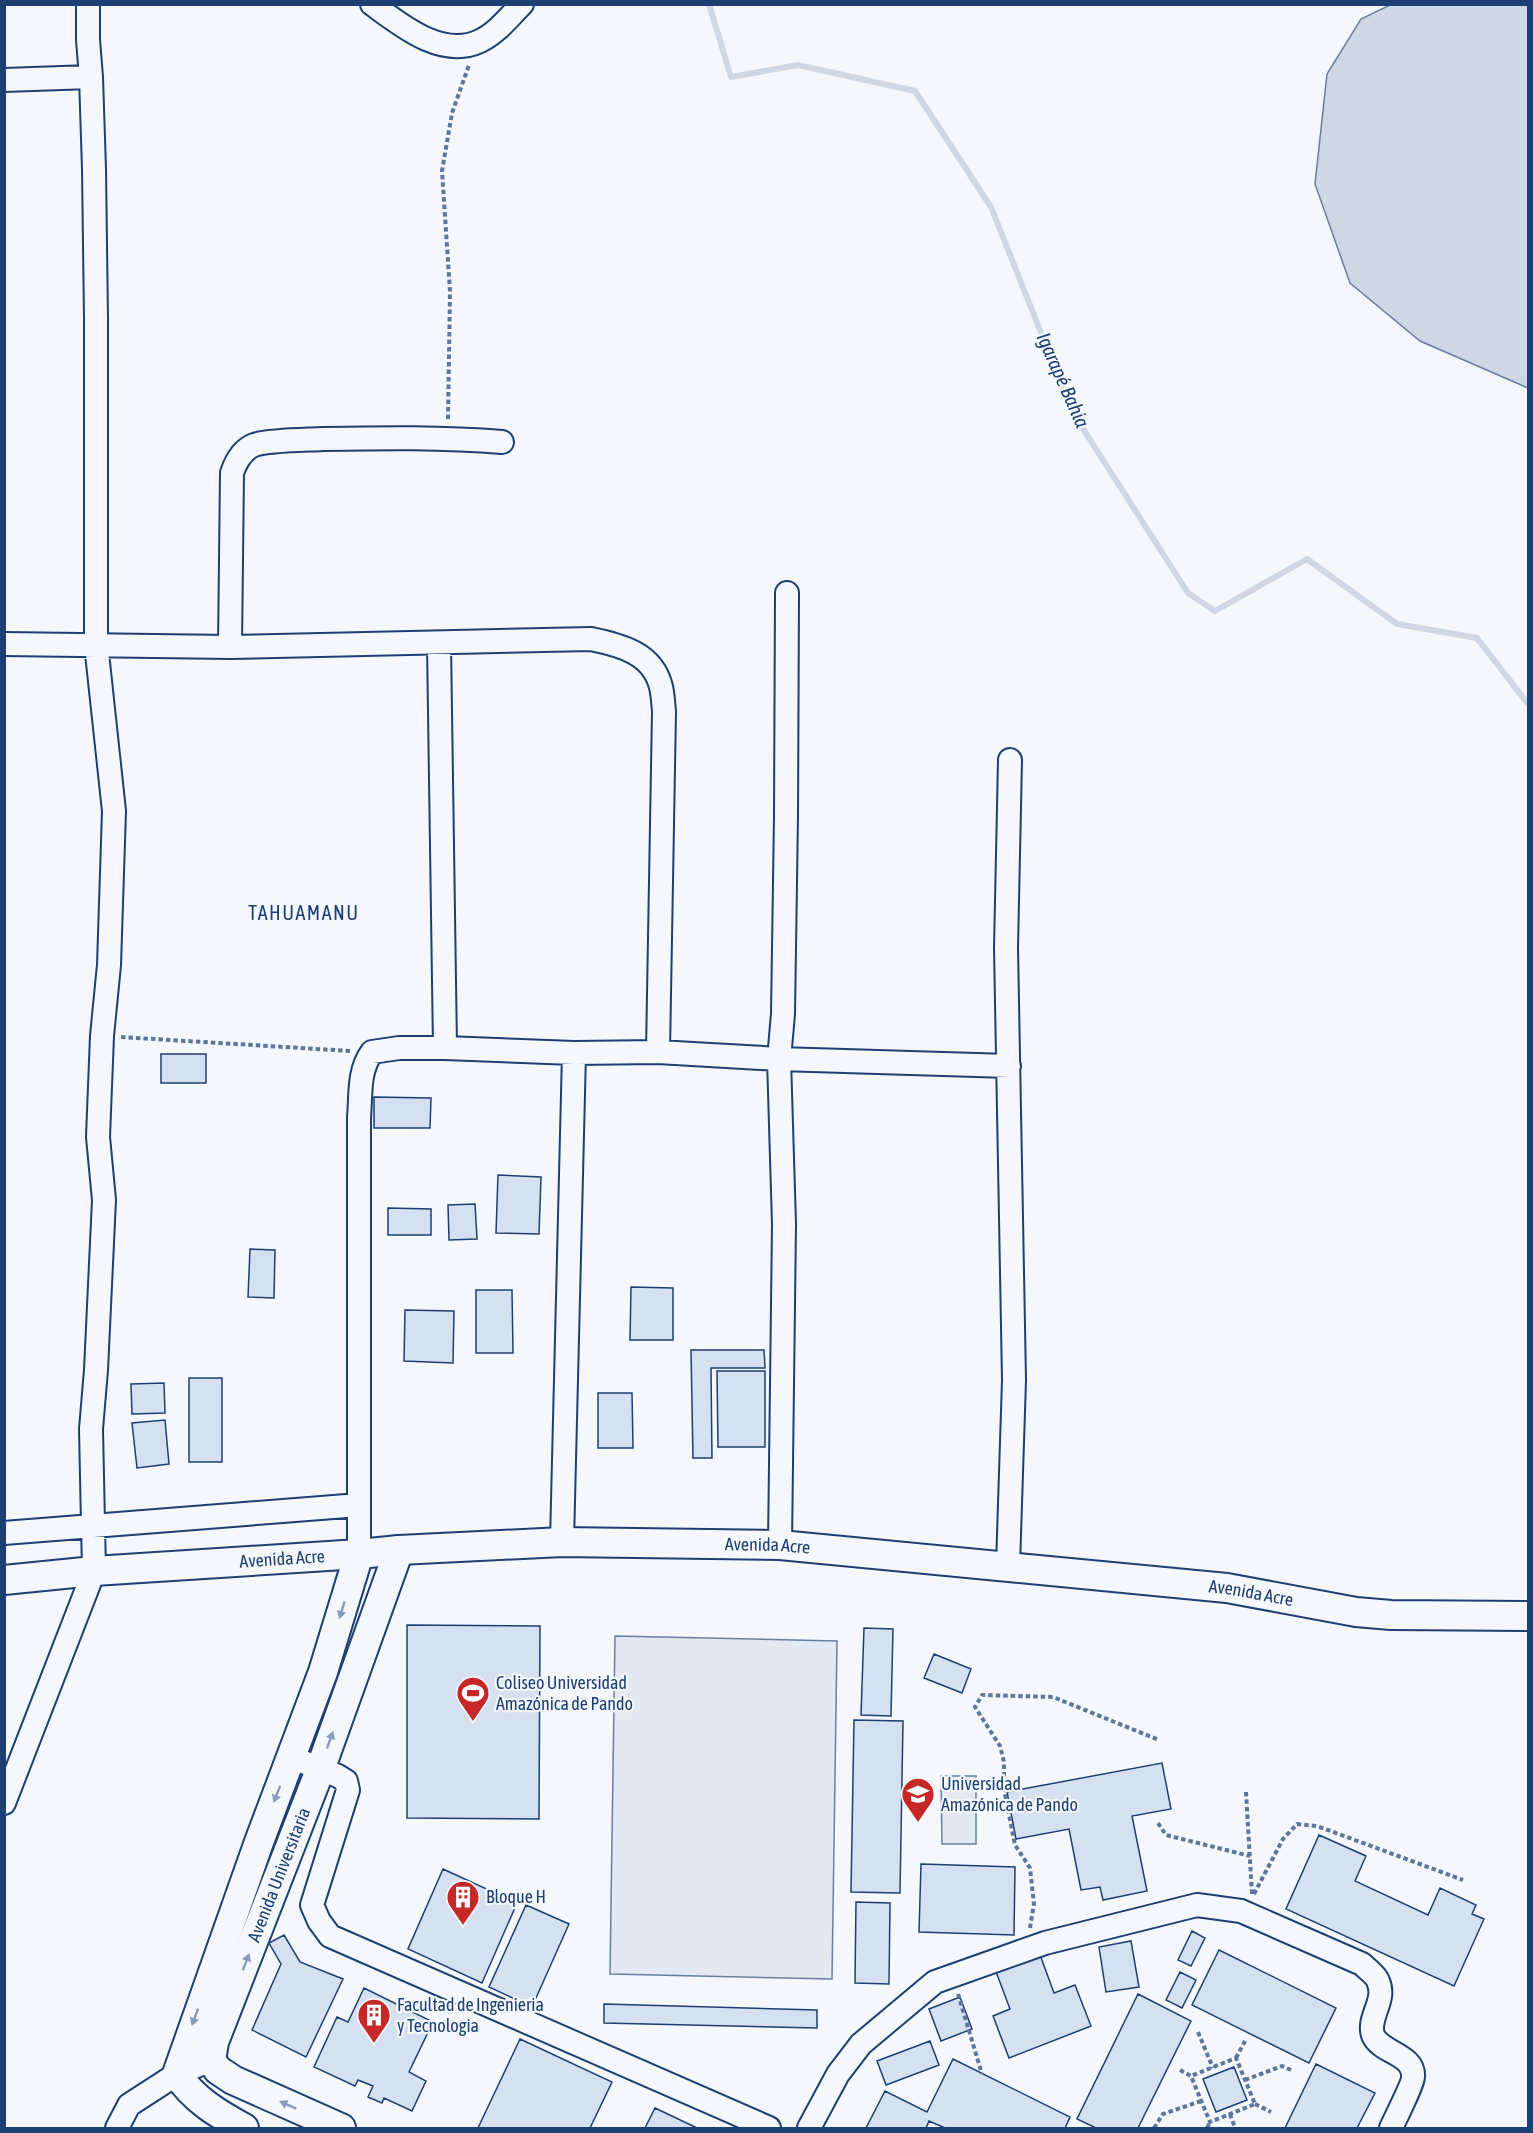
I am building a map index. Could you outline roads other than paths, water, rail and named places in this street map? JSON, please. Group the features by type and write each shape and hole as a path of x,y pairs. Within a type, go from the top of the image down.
{"main road":[{"name":"Avenida Acre","path":"4,1580 399,1550 562,1542 780,1545 1227,1588 1356,1612 1391,1616 1528,1616"},
{"name":"Avenida Universitaria","path":"211,2060 214,2042 320,1770 399,1550"},
{"name":"Avenida Universitaria","path":"177,2074 248,1872 323,1672 359,1554"},
{"path":"248,1872 278,1880"},
{"path":"211,2060 218,2070 233,2080 342,2128"},
{"path":"177,2074 186,2089 205,2104 244,2128"}],"street":[{"path":"4,1803 94,1572 91,1430 104,1200 98,1137 102,1036 109,965 114,812 96,644 96,319 88,4"},
{"path":"372,4 418,36 452,46 479,42 496,31 522,4"},
{"path":"4,80 91,77"},
{"path":"230,647 232,473 243,452 255,445 298,440 448,438 502,442"},
{"path":"780,1545 784,1224 779,1059 783,1014 787,593"},
{"path":"4,644 230,647 591,639 620,645 635,652 647,662 661,687 664,731 658,1052"},
{"path":"439,644 445,1048"},
{"path":"1008,1566 1014,1380 1006,948 1010,760"},
{"path":"359,1554 359,1118 362,1076 365,1062 372,1052 390,1049 445,1048 574,1053 658,1052 779,1059 1009,1066"},
{"path":"562,1542 574,1053"},
{"path":"4,1533 359,1505"},
{"path":"291,1757 338,1776 346,1781 348,1790 312,1905 319,1921 330,1936 769,2128"},
{"path":"809,2128 838,2074 861,2044 936,1982 1045,1943 1197,1905 1241,1911 1362,1965 1378,1979 1381,1999 1372,2023 1373,2036 1382,2046 1403,2058 1410,2066 1413,2077 1391,2128"},
{"path":"117,2128 129,2105 177,2074 211,2060"}],"waterway":[{"name":"Igarapé Bahia","path":"709,4 731,77 798,65 915,91 991,207 1073,413 1188,593 1215,611 1307,559 1397,624 1477,638 1528,704"}],"place":[{"name":"Coliseo Universidad Amazónica de Pando","path":"473,1722"},
{"name":"Universidad Amazónica de Pando","path":"918,1823"},
{"name":"Bloque H","path":"463,1926"},
{"name":"Facultad de Ingenieria y Tecnologia","path":"374,2044"}],"district":[{"name":"TAHUAMANU","path":"304,913"}]}
